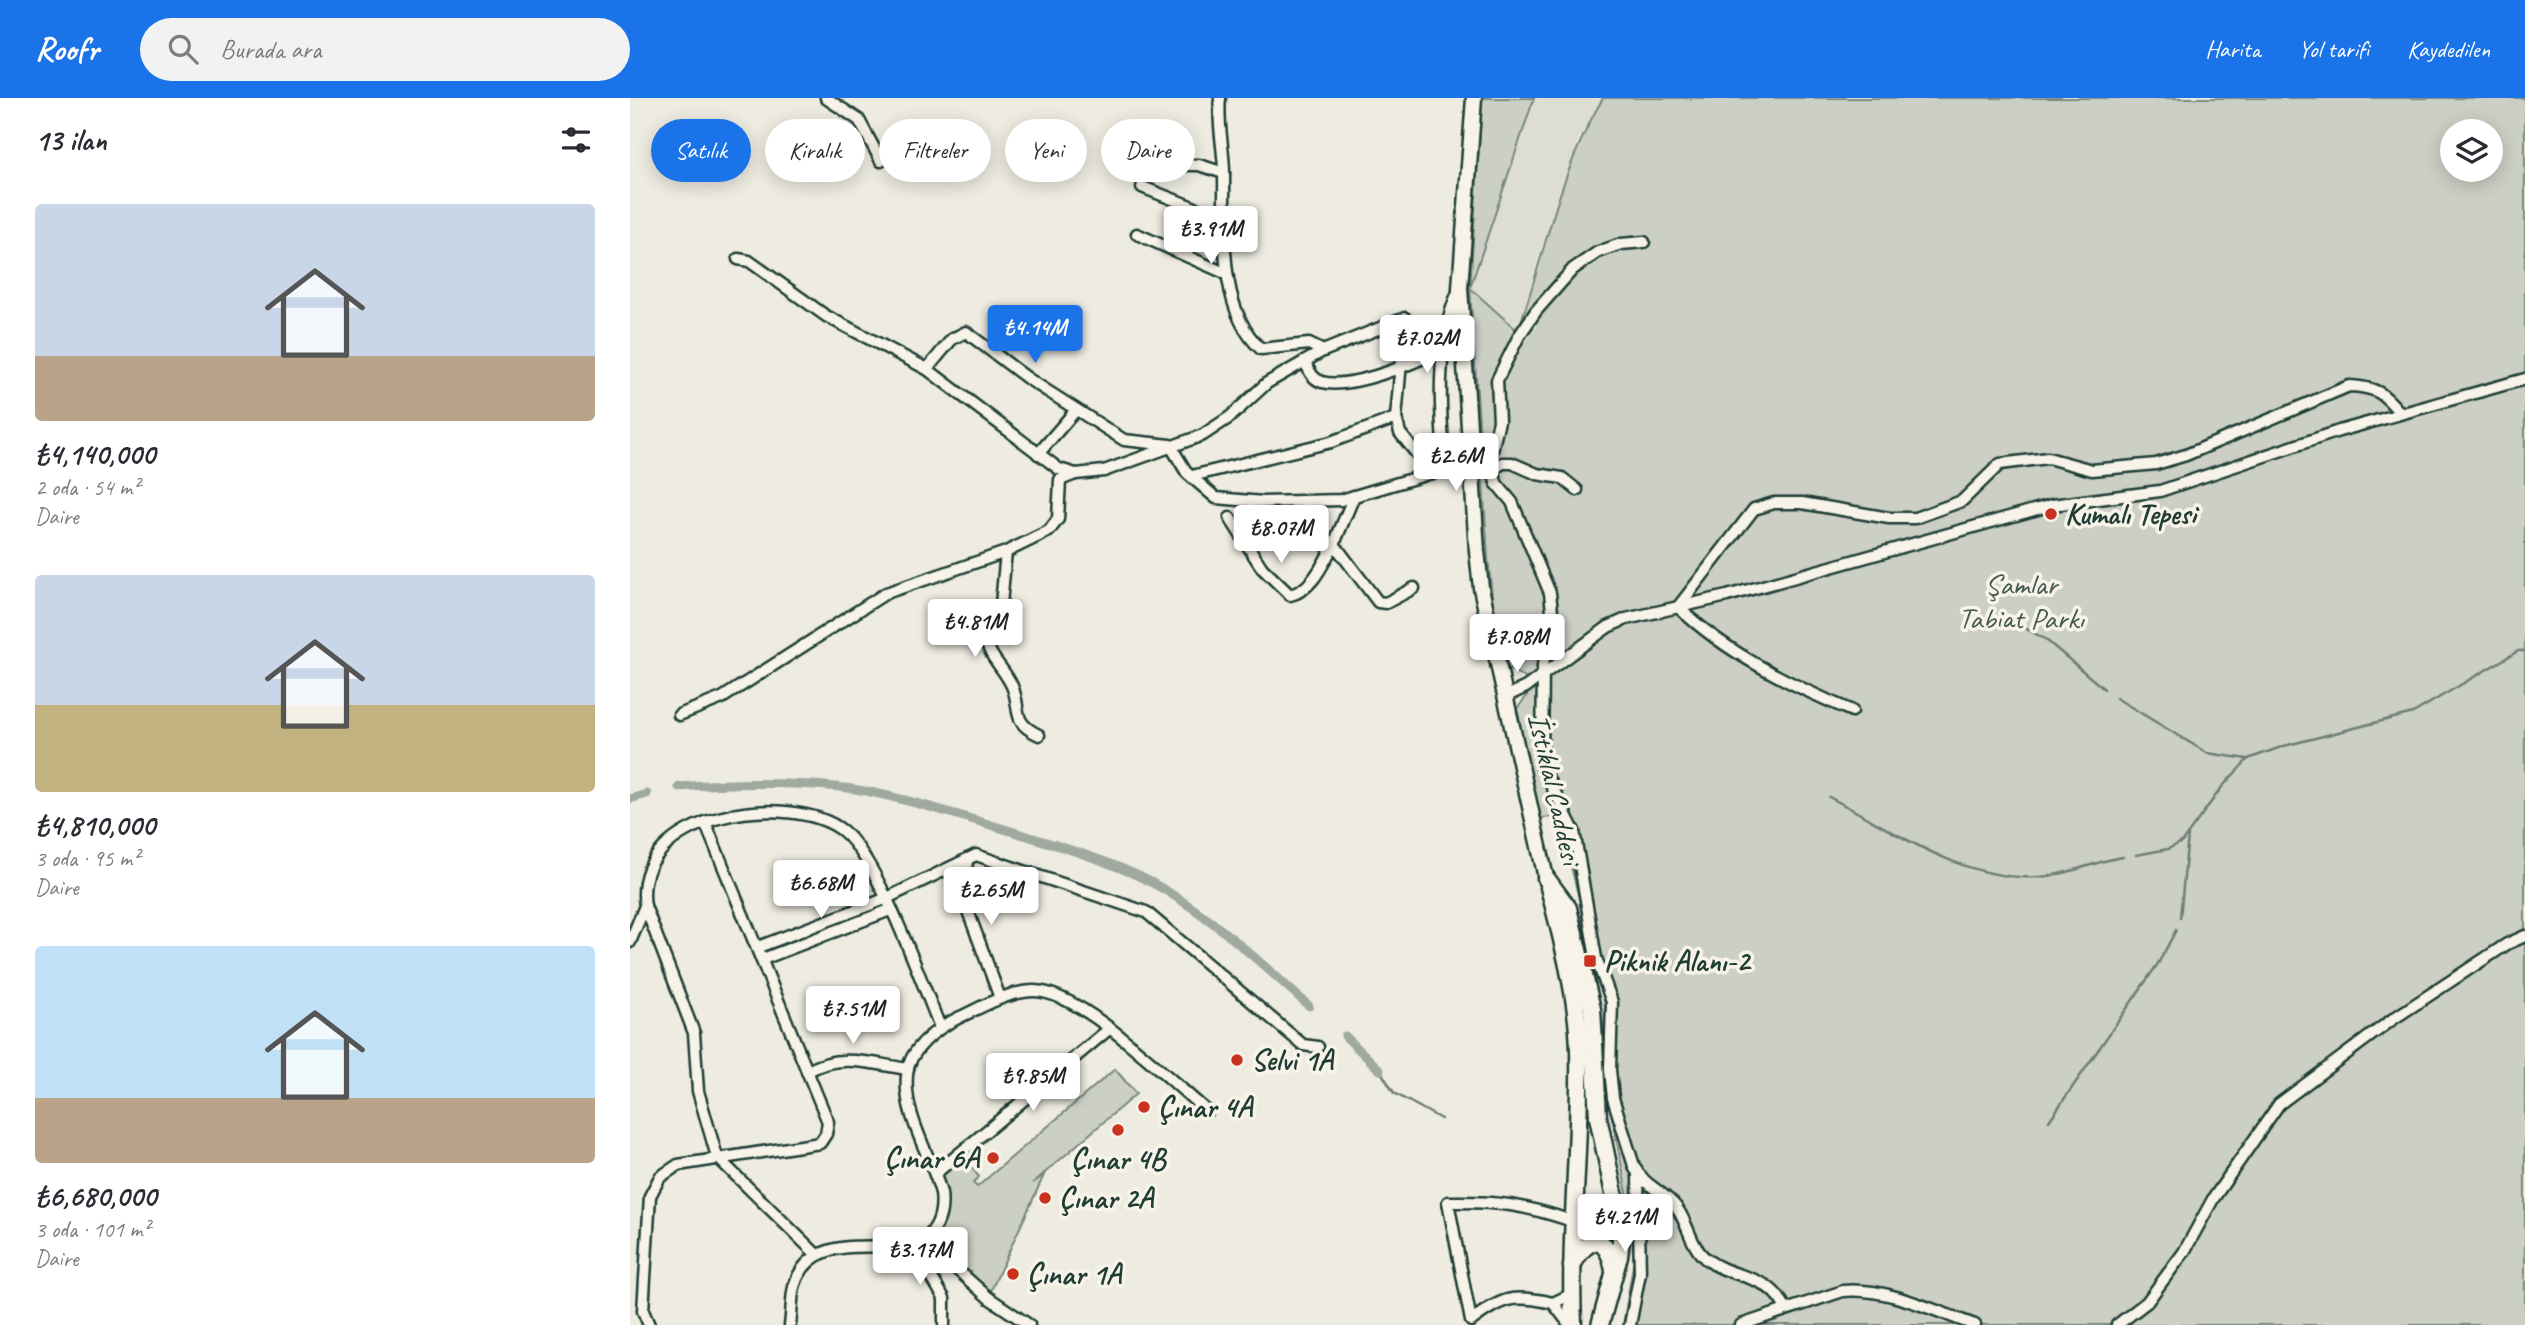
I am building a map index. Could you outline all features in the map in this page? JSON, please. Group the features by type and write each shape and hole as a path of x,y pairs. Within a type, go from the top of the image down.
{"main road":[{"name":"İstiklal Caddesi","path":"1474,98 1460,288 1481,588 1560,932 1579,1049 1572,1221 1572,1325"},
{"name":"İstiklal Caddesi","path":"1546,878 1568,908 1592,1009 1595,1095 1622,1232 1600,1325"},
{"path":"1573,1199 1581,1221 1595,1227 1604,1224 1613,1213 1616,1199"},
{"path":"1572,1268 1586,1245 1594,1241 1608,1249 1614,1271"}],"street":[{"path":"826,98 859,120 879,157"},
{"path":"1220,98 1218,117 1224,173 1223,219 1227,274 1239,317 1261,349 1309,344 1323,351"},
{"path":"1195,164 1224,173"},
{"path":"1142,187 1223,219"},
{"path":"1137,234 1227,274"},
{"path":"1630,1325 1640,1273 1638,1176 1613,1098 1610,1070 1612,1002 1596,958 1574,831 1542,766 1544,655 1552,611 1550,593 1512,502 1496,483 1491,455 1500,421 1497,380 1520,335 1554,288 1573,269 1598,252 1621,244 1644,242"},
{"path":"738,259 749,261 826,316 927,369 1059,469 1076,474"},
{"path":"1445,469 1443,349 1450,310 1460,288"},
{"path":"679,715 722,698 886,593 1006,552 1049,531 1058,519 1060,480 1076,474 1104,471 1203,435 1230,417 1267,383 1323,351 1405,318 1398,370 1396,418 1399,433 1432,473"},
{"path":"927,369 952,339 966,332 1076,410 1124,440 1170,445 1192,476 1216,498 1263,502 1341,500 1445,469 1473,468"},
{"path":"1305,362 1312,376 1322,382 1357,379 1398,370 1443,349"},
{"path":"1505,697 1544,674 1608,627 1626,619 1727,596 2052,505 2160,491 2400,413 2525,379"},
{"path":"1678,607 1754,509 1774,503 1802,503 1889,518 1915,518 1962,500 2000,464 2049,458 2092,470 2156,464 2186,455 2349,386 2372,386 2385,394 2400,413"},
{"path":"1038,454 1076,410"},
{"path":"1192,476 1331,442 1396,418"},
{"path":"1493,468 1503,463 1512,463 1536,474 1562,478 1577,490"},
{"path":"1230,518 1262,568 1290,595 1300,593 1312,581 1334,544 1354,496"},
{"path":"1334,544 1378,602 1386,603 1414,588"},
{"path":"1006,552 1002,604 985,638 996,665 1012,686 1016,712 1026,729 1039,734"},
{"path":"1678,607 1697,625 1729,647 1822,698 1852,711"},
{"path":"816,1254 717,1157 698,1091 694,1033 645,906 645,883 650,865 664,843 705,822 745,813 797,815 828,821 845,832 863,853 940,1027"},
{"path":"649,1325 643,1311 653,1187 668,1170 717,1157 820,1143 827,1134 828,1122 705,822"},
{"path":"758,947 885,899 976,855 1146,912 1303,1045 1318,1048"},
{"path":"967,859 965,903 1000,998"},
{"path":"630,942 645,906"},
{"path":"763,959 890,910"},
{"path":"2117,1325 2147,1302 2184,1252 2213,1199 2279,1104 2404,1011 2507,944 2525,936"},
{"path":"790,1325 794,1286 805,1264 816,1254 831,1249 913,1246 925,1241 940,1220 943,1206 936,1173 911,1110 908,1069 915,1054 940,1027 1000,998 1036,991 1051,994 1078,1005 1207,1111"},
{"path":"936,1173 1110,1030"},
{"path":"807,1072 823,1062 838,1059 908,1069"},
{"path":"1638,1176 1676,1208 1701,1254 1709,1261 1763,1282 1779,1293 1786,1309"},
{"path":"1572,1221 1513,1204 1448,1202 1468,1323 1501,1299 1538,1299 1553,1303 1572,1325"},
{"path":"925,1241 989,1298 1029,1325"},
{"path":"913,1246 944,1298 944,1325"},
{"path":"1741,1325 1843,1290 1858,1289 1885,1294 1975,1325"},
{"path":"1553,1303 1572,1294"}],"shaded area":[{"path":"1534,98 1603,98 1579,138 1539,255 1518,332 1470,288"}],"green space":[{"path":"1482,98 1534,98 1470,288"},
{"name":"Şamlar Tabiat Parkı","path":"1603,98 2525,98 2525,1325 1623,1325 1636,1248 1608,1098 1603,1053 1605,1005 1559,817 1540,818 1515,711 1527,696 1525,678 1506,667 1494,615 1470,288 1518,331 1564,184"},
{"path":"1115,1069 1136,1094 1033,1183 1044,1175 988,1297 925,1241 940,1220 936,1173 960,1153 979,1177 973,1183 977,1187"}],"waterway":[{"path":"2010,620 2045,639 2104,689"},
{"path":"2136,855 2168,849 2182,842 2222,787 2248,759 2284,746 2413,713 2518,651 2525,651"},
{"path":"2116,698 2207,753 2247,759"},
{"path":"679,787 777,784 854,789 932,807 1080,853 1133,873 1185,902 1240,945 1309,1006"},
{"path":"630,799 647,794"},
{"path":"1829,797 1930,852 1984,871 2040,877 2123,857"},
{"path":"2180,918 2188,835"},
{"path":"2049,1121 2159,962 2176,930"},
{"path":"1345,1036 1380,1070"},
{"path":"1380,1070 1394,1093 1441,1119"}],"place":[{"name":"Kumalı Tepesi","path":"2051,514"},
{"name":"Piknik Alanı-2","path":"1590,961"},
{"name":"Selvi 1A","path":"1237,1060"},
{"name":"Çınar 4A","path":"1144,1107"},
{"name":"Çınar 4B","path":"1118,1130"},
{"name":"Çınar 6A","path":"993,1158"},
{"name":"Çınar 2A","path":"1045,1198"},
{"name":"Çınar 1A","path":"1013,1274"}]}
